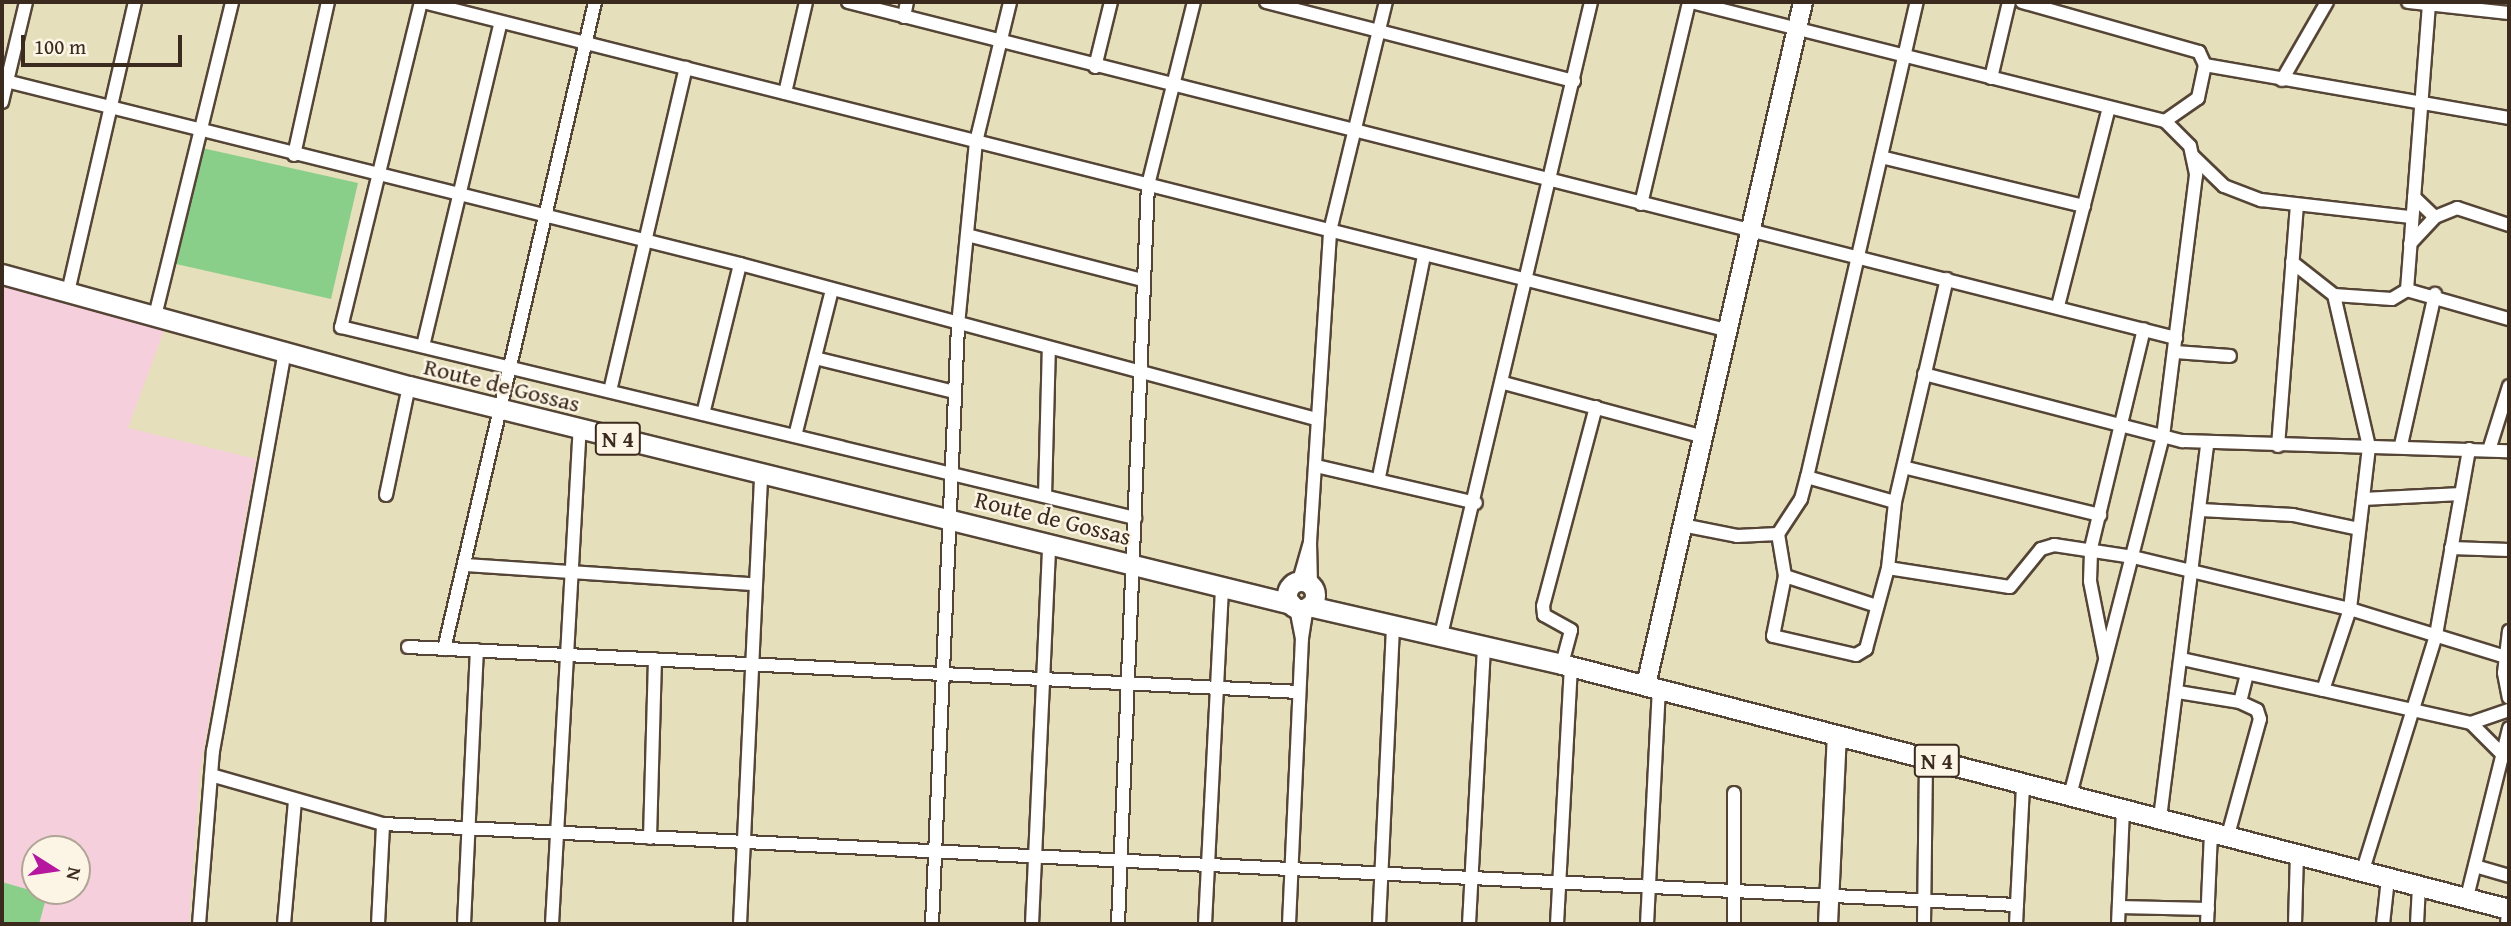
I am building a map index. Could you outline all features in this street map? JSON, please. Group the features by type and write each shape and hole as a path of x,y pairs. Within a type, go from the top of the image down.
{"main road":[{"name":"Route de Gossas","path":"2,274 580,430 1231,586"},
{"name":"N 4","path":"1231,586 1302,596 1363,615 2220,833 2362,873 2468,897 2508,914"}],"street":[{"path":"2,102 4,81 26,2"},
{"path":"68,292 135,2"},
{"path":"155,316 232,2"},
{"path":"294,155 328,2"},
{"path":"1135,518 341,327 422,2 1730,331"},
{"path":"444,649 595,2"},
{"path":"785,93 806,2"},
{"path":"848,2 1172,87 1550,180 1753,234 2058,306 2176,338"},
{"path":"904,16 907,2"},
{"path":"932,924 958,325 976,142 1010,2"},
{"path":"1094,67 1111,2"},
{"path":"1118,924 1130,684 1142,280 1148,185 1194,2"},
{"path":"1266,2 1574,80"},
{"path":"1289,924 1302,596 1310,542 1316,467 1316,419 1330,231 1386,2"},
{"path":"1441,635 1476,503 1591,2"},
{"path":"1641,204 1690,2 1991,78 2108,111 2165,121 2181,132 2192,155 2196,175 2163,436 2070,796"},
{"path":"1647,924 1652,687 1682,525 1753,234 1803,2"},
{"path":"1917,2 1807,477 1801,499 1778,534 1785,576 1774,629 1778,639 1861,655 1888,568 1895,502 1907,468 1924,374 1947,279"},
{"path":"1991,78 2010,2"},
{"path":"2022,2 2199,52 2205,65 2199,98 2165,121"},
{"path":"2282,80 2327,2"},
{"path":"2408,2 2509,12"},
{"path":"2407,290 2429,3"},
{"path":"423,346 501,22"},
{"path":"2205,65 2509,118"},
{"path":"610,391 686,68"},
{"path":"4,81 200,132 740,264 958,325 1316,419"},
{"path":"2058,306 2108,111"},
{"path":"2192,155 2224,186 2297,206 2412,217"},
{"path":"1881,157 2084,206"},
{"path":"2414,197 2435,217"},
{"path":"2278,446 2297,206"},
{"path":"2410,244 2435,217 2457,208 2509,225"},
{"path":"967,235 1142,280"},
{"path":"1380,477 1424,255"},
{"path":"2291,262 2334,295 2392,299 2407,290 2435,294 2509,319"},
{"path":"703,414 740,264"},
{"path":"795,436 832,290"},
{"path":"2401,445 2435,294"},
{"path":"2323,690 2350,609 2369,447 2334,295"},
{"path":"2106,659 2090,581 2091,548 2144,329"},
{"path":"1045,496 1049,348"},
{"path":"199,924 211,775 285,350"},
{"path":"2175,352 2230,356"},
{"path":"815,358 955,392"},
{"path":"1924,374 2120,426 2207,444 2369,447 2401,445 2509,450"},
{"path":"1504,383 1704,436"},
{"path":"386,495 409,386"},
{"path":"2489,450 2509,386"},
{"path":"1557,924 1567,665 1571,630 1544,615 1543,606 1596,407"},
{"path":"551,924 569,574 580,430"},
{"path":"2160,818 2196,572 2207,444"},
{"path":"2362,873 2436,635 2469,449"},
{"path":"1316,467 1380,477 1476,503"},
{"path":"1907,468 2099,515"},
{"path":"740,924 741,842 753,584 761,473"},
{"path":"1807,477 1895,502"},
{"path":"2363,499 2461,494"},
{"path":"2201,510 2293,515 2359,529"},
{"path":"1682,525 1748,537 1778,534"},
{"path":"1032,924 1049,543"},
{"path":"1888,568 2010,587 2041,549 2091,548 2350,609 2506,657"},
{"path":"2451,548 2509,550"},
{"path":"464,565 753,584"},
{"path":"1785,576 1877,606"},
{"path":"1205,924 1217,688 1231,586"},
{"path":"1379,924 1394,623"},
{"path":"2509,631 2506,657 2509,698"},
{"path":"1469,924 1483,645"},
{"path":"408,647 1299,692"},
{"path":"464,924 477,650"},
{"path":"650,838 655,659"},
{"path":"2182,659 2471,723 2504,755"},
{"path":"2240,702 2247,674"},
{"path":"2178,692 2240,702 2257,710 2260,719 2220,833 2207,924"},
{"path":"2471,723 2509,710"},
{"path":"2468,897 2475,866 2504,778 2504,755 2509,728"},
{"path":"1828,924 1837,735"},
{"path":"1924,924 1926,758"},
{"path":"211,775 383,824 2017,905"},
{"path":"2016,924 2023,785"},
{"path":"1734,793 1734,924"},
{"path":"284,924 295,801"},
{"path":"2118,924 2123,808"},
{"path":"378,924 383,824"},
{"path":"2295,924 2297,854"},
{"path":"2475,866 2509,876"},
{"path":"2384,924 2388,879"},
{"path":"2417,924 2419,886"},
{"path":"2119,907 2208,909"}],"shaded area":[{"path":"2,284 165,328 128,428 256,459 200,770 189,924 2,924"}],"green space":[{"path":"202,148 358,183 331,299 176,264"},
{"path":"2,882 21,887 21,905 44,905 39,924 2,924"}]}
